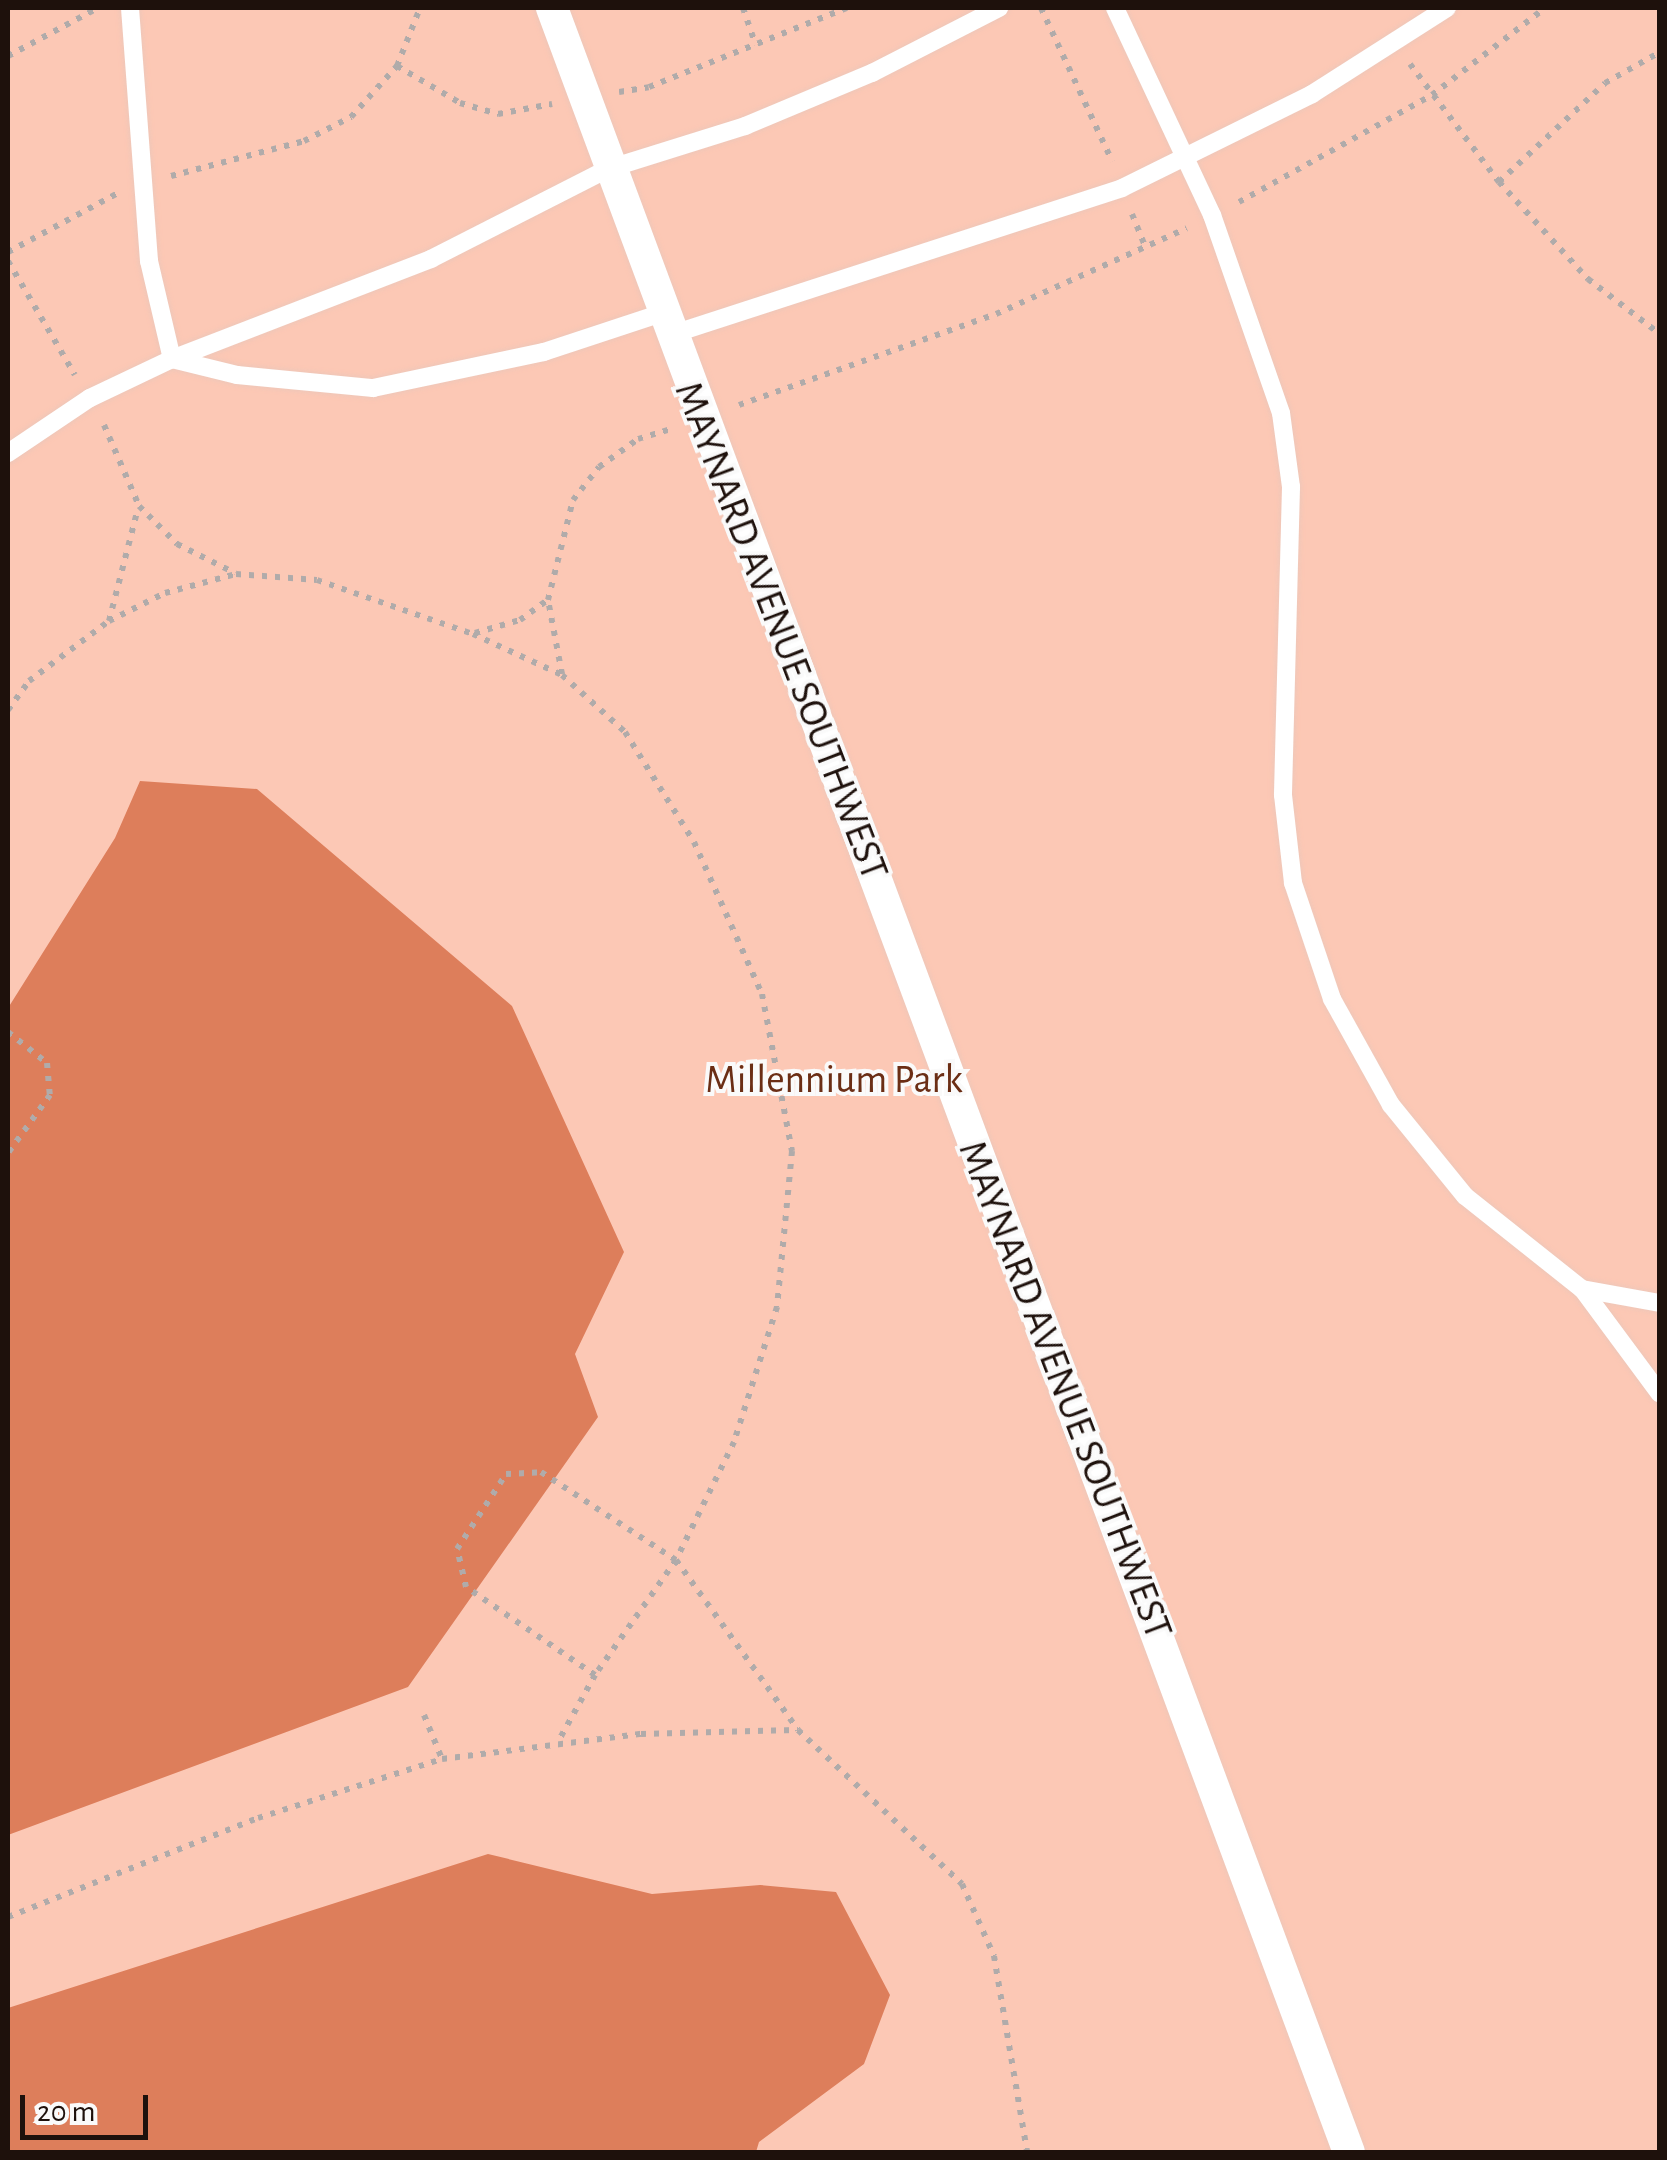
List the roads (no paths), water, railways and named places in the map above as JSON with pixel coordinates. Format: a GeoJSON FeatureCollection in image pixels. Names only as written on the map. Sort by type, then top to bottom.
{"type":"FeatureCollection","features":[{"type":"Feature","properties":{"kind":"street","name":"MAYNARD AVENUE SOUTHWEST"},"geometry":{"type":"LineString","coordinates":[[552,8],[608,170],[1350,2152]]}},
{"type":"Feature","properties":{"kind":"lane"},"geometry":{"type":"LineString","coordinates":[[130,8],[139,73],[140,182],[172,359]]}},
{"type":"Feature","properties":{"kind":"lane"},"geometry":{"type":"LineString","coordinates":[[8,452],[90,398],[172,359],[431,259],[608,170],[745,126],[872,74],[999,8]]}},
{"type":"Feature","properties":{"kind":"lane"},"geometry":{"type":"LineString","coordinates":[[1116,8],[1212,215],[1281,413],[1291,487],[1283,795],[1294,883],[1332,999],[1391,1105],[1465,1196],[1582,1290],[1660,1394]]}},
{"type":"Feature","properties":{"kind":"lane"},"geometry":{"type":"LineString","coordinates":[[172,359],[237,375],[373,388],[666,324],[1122,188],[1187,159],[1396,44],[1447,8]]}},
{"type":"Feature","properties":{"kind":"lane"},"geometry":{"type":"LineString","coordinates":[[1582,1290],[1660,1303]]}},
{"type":"Feature","properties":{"kind":"park label","name":"Millennium Park"},"geometry":{"type":"Point","coordinates":[834,1080]}}]}
